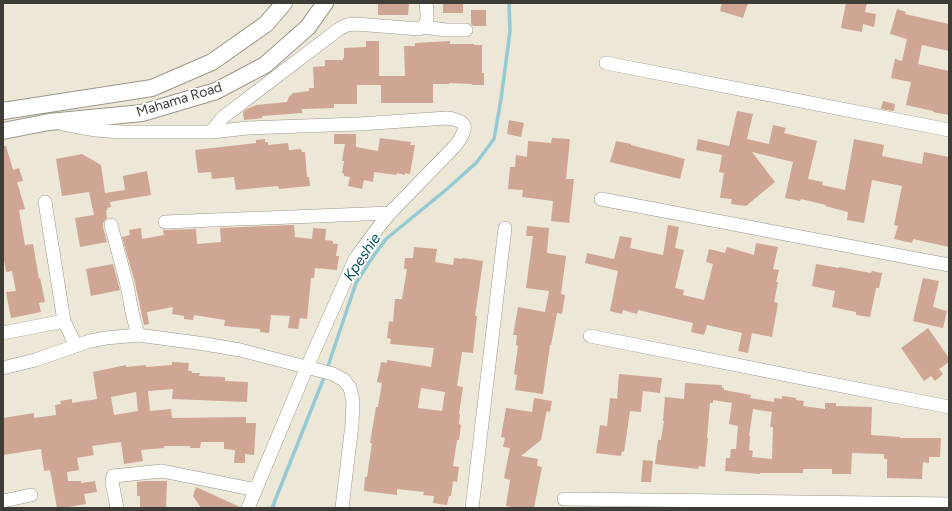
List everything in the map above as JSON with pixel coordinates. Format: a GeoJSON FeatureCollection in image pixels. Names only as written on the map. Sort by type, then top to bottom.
{"type":"FeatureCollection","features":[{"type":"Feature","properties":{"kind":"street","name":"Mahama Road"},"geometry":{"type":"LineString","coordinates":[[3,111],[152,88],[212,62],[266,24],[284,3]]}},
{"type":"Feature","properties":{"kind":"street","name":"Mahama Road"},"geometry":{"type":"LineString","coordinates":[[3,130],[50,122],[142,113],[216,91],[265,65],[308,27],[325,3]]}},
{"type":"Feature","properties":{"kind":"street"},"geometry":{"type":"LineString","coordinates":[[423,27],[427,21],[426,3]]}},
{"type":"Feature","properties":{"kind":"street"},"geometry":{"type":"LineString","coordinates":[[211,132],[222,118],[339,29],[351,24],[466,30]]}},
{"type":"Feature","properties":{"kind":"street"},"geometry":{"type":"LineString","coordinates":[[606,63],[949,130]]}},
{"type":"Feature","properties":{"kind":"street"},"geometry":{"type":"LineString","coordinates":[[50,122],[96,130],[120,132],[211,132],[248,128],[359,124],[447,118],[457,119],[464,125],[465,128],[463,135],[456,145],[390,213],[355,260],[311,368],[248,508]]}},
{"type":"Feature","properties":{"kind":"street"},"geometry":{"type":"LineString","coordinates":[[601,199],[949,265]]}},
{"type":"Feature","properties":{"kind":"street"},"geometry":{"type":"LineString","coordinates":[[45,202],[64,321],[76,346]]}},
{"type":"Feature","properties":{"kind":"street"},"geometry":{"type":"LineString","coordinates":[[166,222],[390,213]]}},
{"type":"Feature","properties":{"kind":"street"},"geometry":{"type":"LineString","coordinates":[[111,225],[127,285],[138,335]]}},
{"type":"Feature","properties":{"kind":"street"},"geometry":{"type":"LineString","coordinates":[[472,508],[505,228]]}},
{"type":"Feature","properties":{"kind":"street"},"geometry":{"type":"LineString","coordinates":[[3,333],[64,321]]}},
{"type":"Feature","properties":{"kind":"street"},"geometry":{"type":"LineString","coordinates":[[3,368],[35,360],[90,341],[138,335],[240,350],[333,374],[344,380],[350,388],[353,401],[352,424],[342,508]]}},
{"type":"Feature","properties":{"kind":"street"},"geometry":{"type":"LineString","coordinates":[[590,336],[949,408]]}},
{"type":"Feature","properties":{"kind":"street"},"geometry":{"type":"LineString","coordinates":[[117,508],[112,482],[113,476],[162,471],[256,490]]}},
{"type":"Feature","properties":{"kind":"street"},"geometry":{"type":"LineString","coordinates":[[3,501],[31,495]]}},
{"type":"Feature","properties":{"kind":"street"},"geometry":{"type":"LineString","coordinates":[[564,499],[949,504]]}},
{"type":"Feature","properties":{"kind":"building"},"geometry":{"type":"Polygon","coordinates":[[[378,3],[409,3],[408,15],[378,15],[378,3]]]}},
{"type":"Feature","properties":{"kind":"building"},"geometry":{"type":"Polygon","coordinates":[[[443,3],[463,3],[463,13],[443,13],[443,3]]]}},
{"type":"Feature","properties":{"kind":"building"},"geometry":{"type":"Polygon","coordinates":[[[722,3],[748,3],[743,18],[720,11],[722,3]]]}},
{"type":"Feature","properties":{"kind":"building"},"geometry":{"type":"Polygon","coordinates":[[[846,3],[867,3],[865,12],[876,14],[874,27],[863,24],[862,32],[841,28],[846,3]]]}},
{"type":"Feature","properties":{"kind":"building"},"geometry":{"type":"Polygon","coordinates":[[[897,9],[906,12],[905,14],[949,24],[949,51],[922,45],[918,64],[949,71],[949,115],[906,105],[911,82],[891,78],[895,59],[902,61],[907,39],[890,34],[897,9]]]}},
{"type":"Feature","properties":{"kind":"building"},"geometry":{"type":"Polygon","coordinates":[[[471,10],[486,10],[486,26],[473,26],[471,24],[471,10]]]}},
{"type":"Feature","properties":{"kind":"building"},"geometry":{"type":"Polygon","coordinates":[[[366,41],[379,41],[379,76],[405,76],[404,46],[415,46],[415,43],[450,41],[450,44],[482,45],[482,73],[484,73],[484,85],[449,83],[433,84],[433,103],[381,103],[381,85],[357,85],[357,104],[334,104],[334,108],[302,109],[302,113],[262,116],[262,118],[244,120],[243,112],[247,109],[256,105],[287,102],[293,93],[309,91],[309,88],[314,88],[313,67],[325,66],[325,60],[343,60],[344,48],[366,47],[366,41]]]}},
{"type":"Feature","properties":{"kind":"building"},"geometry":{"type":"Polygon","coordinates":[[[883,101],[895,104],[894,111],[881,109],[883,101]]]}},
{"type":"Feature","properties":{"kind":"building"},"geometry":{"type":"Polygon","coordinates":[[[737,111],[753,114],[747,139],[769,144],[773,125],[786,128],[784,133],[817,141],[808,179],[823,182],[822,185],[845,190],[854,139],[884,145],[882,156],[922,164],[924,152],[949,157],[949,247],[913,239],[912,243],[894,239],[898,226],[894,225],[902,186],[872,180],[864,223],[847,220],[848,212],[801,199],[800,201],[785,198],[793,162],[752,152],[775,182],[746,206],[731,204],[732,199],[720,198],[724,173],[719,172],[722,155],[696,150],[698,139],[729,146],[737,111]]]}},
{"type":"Feature","properties":{"kind":"building"},"geometry":{"type":"Polygon","coordinates":[[[509,120],[524,123],[521,137],[507,134],[509,120]]]}},
{"type":"Feature","properties":{"kind":"building"},"geometry":{"type":"Polygon","coordinates":[[[334,134],[356,134],[356,147],[378,151],[380,138],[411,142],[410,145],[415,145],[410,174],[405,173],[405,175],[397,173],[396,175],[374,172],[373,182],[364,180],[362,189],[348,186],[350,177],[344,176],[342,173],[344,161],[342,161],[345,144],[334,144],[334,134]]]}},
{"type":"Feature","properties":{"kind":"building"},"geometry":{"type":"Polygon","coordinates":[[[552,138],[570,139],[566,179],[574,179],[569,223],[551,221],[553,201],[522,197],[523,190],[508,189],[510,167],[515,167],[516,155],[527,157],[528,141],[551,143],[552,138]]]}},
{"type":"Feature","properties":{"kind":"building"},"geometry":{"type":"Polygon","coordinates":[[[265,139],[265,142],[268,142],[268,145],[288,143],[289,150],[301,149],[302,152],[305,152],[307,177],[309,177],[310,186],[279,189],[278,186],[236,190],[234,177],[212,179],[211,172],[198,173],[195,150],[256,143],[256,140],[265,139]]]}},
{"type":"Feature","properties":{"kind":"building"},"geometry":{"type":"Polygon","coordinates":[[[616,141],[685,159],[680,179],[610,162],[616,141]]]}},
{"type":"Feature","properties":{"kind":"building"},"geometry":{"type":"Polygon","coordinates":[[[3,146],[6,146],[13,170],[19,168],[23,181],[17,182],[25,209],[19,210],[25,245],[33,244],[39,279],[40,278],[45,302],[39,303],[41,312],[11,318],[6,292],[16,291],[12,271],[6,272],[3,254],[3,146]]]}},
{"type":"Feature","properties":{"kind":"building"},"geometry":{"type":"Polygon","coordinates":[[[82,154],[101,165],[105,193],[125,190],[123,176],[147,171],[151,195],[110,202],[111,207],[107,208],[108,210],[106,210],[107,218],[103,223],[107,242],[80,247],[75,218],[94,215],[89,192],[62,196],[56,159],[82,154]]]}},
{"type":"Feature","properties":{"kind":"building"},"geometry":{"type":"Polygon","coordinates":[[[294,225],[295,237],[312,239],[313,228],[326,229],[325,240],[333,241],[333,244],[338,244],[336,256],[339,256],[337,270],[315,268],[314,278],[311,278],[307,319],[300,318],[298,329],[288,328],[290,316],[271,315],[269,333],[260,332],[260,329],[224,326],[225,320],[194,315],[193,320],[184,319],[184,316],[172,314],[173,307],[147,312],[149,324],[144,325],[135,283],[122,237],[130,235],[129,230],[141,228],[142,239],[164,235],[163,230],[196,229],[197,244],[221,242],[220,228],[294,225]]]}},
{"type":"Feature","properties":{"kind":"building"},"geometry":{"type":"Polygon","coordinates":[[[668,225],[679,227],[675,248],[684,250],[675,288],[684,290],[683,295],[704,300],[713,264],[706,262],[709,249],[725,253],[727,247],[754,255],[756,243],[778,247],[773,269],[779,270],[774,302],[778,303],[772,337],[752,333],[748,353],[738,351],[742,333],[707,325],[704,335],[691,332],[693,323],[638,310],[637,314],[623,310],[622,314],[610,311],[618,271],[585,263],[587,253],[614,259],[620,236],[632,238],[630,248],[663,255],[668,225]]]}},
{"type":"Feature","properties":{"kind":"building"},"geometry":{"type":"Polygon","coordinates":[[[527,226],[549,228],[547,253],[566,256],[561,294],[565,295],[562,314],[557,313],[550,345],[543,394],[515,390],[517,375],[514,374],[518,346],[516,345],[517,335],[513,335],[518,307],[545,312],[549,291],[526,288],[533,236],[526,236],[527,226]]]}},
{"type":"Feature","properties":{"kind":"building"},"geometry":{"type":"Polygon","coordinates":[[[414,247],[437,249],[435,262],[453,265],[454,258],[483,261],[475,316],[477,316],[473,353],[462,352],[457,386],[463,387],[459,414],[459,424],[461,425],[453,466],[459,467],[457,482],[453,481],[451,496],[449,496],[447,505],[433,503],[434,496],[423,495],[424,492],[397,489],[397,495],[364,491],[376,407],[378,407],[382,383],[377,382],[381,362],[387,363],[387,360],[431,367],[434,348],[390,344],[391,339],[387,338],[389,321],[393,322],[395,299],[402,299],[407,269],[404,269],[405,258],[413,258],[414,247]],[[421,388],[418,408],[442,411],[445,392],[421,388]]]}},
{"type":"Feature","properties":{"kind":"building"},"geometry":{"type":"Polygon","coordinates":[[[113,264],[120,290],[91,296],[86,269],[113,264]]]}},
{"type":"Feature","properties":{"kind":"building"},"geometry":{"type":"Polygon","coordinates":[[[816,264],[871,273],[872,271],[882,273],[879,288],[876,288],[870,317],[856,315],[856,312],[832,307],[835,291],[812,286],[816,264]]]}},
{"type":"Feature","properties":{"kind":"building"},"geometry":{"type":"Polygon","coordinates":[[[923,278],[939,281],[933,307],[947,311],[943,328],[913,321],[923,278]]]}},
{"type":"Feature","properties":{"kind":"building"},"geometry":{"type":"Polygon","coordinates":[[[928,328],[949,358],[949,362],[939,369],[943,374],[935,381],[931,376],[924,381],[901,348],[928,328]]]}},
{"type":"Feature","properties":{"kind":"building"},"geometry":{"type":"Polygon","coordinates":[[[172,362],[189,363],[188,371],[192,371],[192,373],[200,373],[199,376],[225,377],[225,381],[248,382],[247,402],[172,399],[173,389],[148,391],[150,411],[171,409],[172,418],[246,417],[246,423],[256,423],[254,455],[245,454],[245,463],[234,463],[235,450],[224,449],[224,442],[201,442],[200,448],[190,448],[190,446],[164,446],[164,448],[141,450],[143,461],[124,464],[121,442],[92,446],[94,455],[77,458],[79,470],[67,472],[68,481],[81,481],[81,483],[95,481],[97,492],[84,494],[86,504],[57,508],[50,470],[44,471],[41,449],[3,455],[3,418],[34,413],[34,418],[56,415],[55,405],[61,404],[60,401],[72,399],[72,403],[97,399],[93,372],[126,365],[126,367],[146,365],[146,367],[172,365],[172,362]],[[136,392],[111,397],[114,415],[138,411],[136,392]]]}},
{"type":"Feature","properties":{"kind":"building"},"geometry":{"type":"Polygon","coordinates":[[[619,374],[662,378],[660,393],[643,391],[641,412],[630,411],[624,452],[622,451],[621,456],[596,453],[600,425],[607,426],[610,398],[617,399],[619,374]]]}},
{"type":"Feature","properties":{"kind":"building"},"geometry":{"type":"Polygon","coordinates":[[[685,383],[722,385],[724,390],[751,395],[750,398],[774,402],[774,398],[782,399],[782,396],[796,398],[796,400],[804,401],[803,406],[825,409],[825,403],[836,403],[836,406],[872,407],[871,435],[900,438],[941,438],[940,457],[929,457],[929,463],[923,462],[922,479],[887,478],[887,459],[884,459],[884,454],[852,453],[851,474],[832,474],[832,469],[803,469],[803,473],[760,474],[725,471],[726,458],[730,458],[731,449],[736,449],[738,426],[729,424],[732,403],[713,400],[713,403],[710,403],[705,467],[699,466],[698,469],[655,464],[658,440],[661,440],[664,421],[665,397],[684,399],[685,383]],[[753,409],[749,436],[749,450],[753,451],[752,457],[772,459],[773,427],[770,427],[772,412],[753,409]]]}},
{"type":"Feature","properties":{"kind":"building"},"geometry":{"type":"Polygon","coordinates":[[[534,398],[552,401],[550,412],[547,411],[546,414],[541,440],[521,456],[538,459],[537,466],[542,467],[534,508],[517,508],[506,506],[510,480],[504,478],[510,448],[503,447],[505,438],[501,437],[506,408],[532,412],[534,398]]]}},
{"type":"Feature","properties":{"kind":"building"},"geometry":{"type":"Polygon","coordinates":[[[643,460],[653,461],[651,482],[641,482],[643,460]]]}},
{"type":"Feature","properties":{"kind":"building"},"geometry":{"type":"Polygon","coordinates":[[[167,481],[166,508],[140,508],[140,496],[137,496],[137,482],[167,481]]]}},
{"type":"Feature","properties":{"kind":"building"},"geometry":{"type":"Polygon","coordinates":[[[196,487],[240,508],[201,508],[193,496],[196,487]]]}},
{"type":"Feature","properties":{"kind":"waterway","name":"Kpeshie"},"geometry":{"type":"LineString","coordinates":[[327,369],[356,283],[372,258],[386,239],[476,163],[494,139],[510,31],[509,3]]}},
{"type":"Feature","properties":{"kind":"waterway","name":"Kpeshie"},"geometry":{"type":"LineString","coordinates":[[272,508],[325,375]]}}]}
